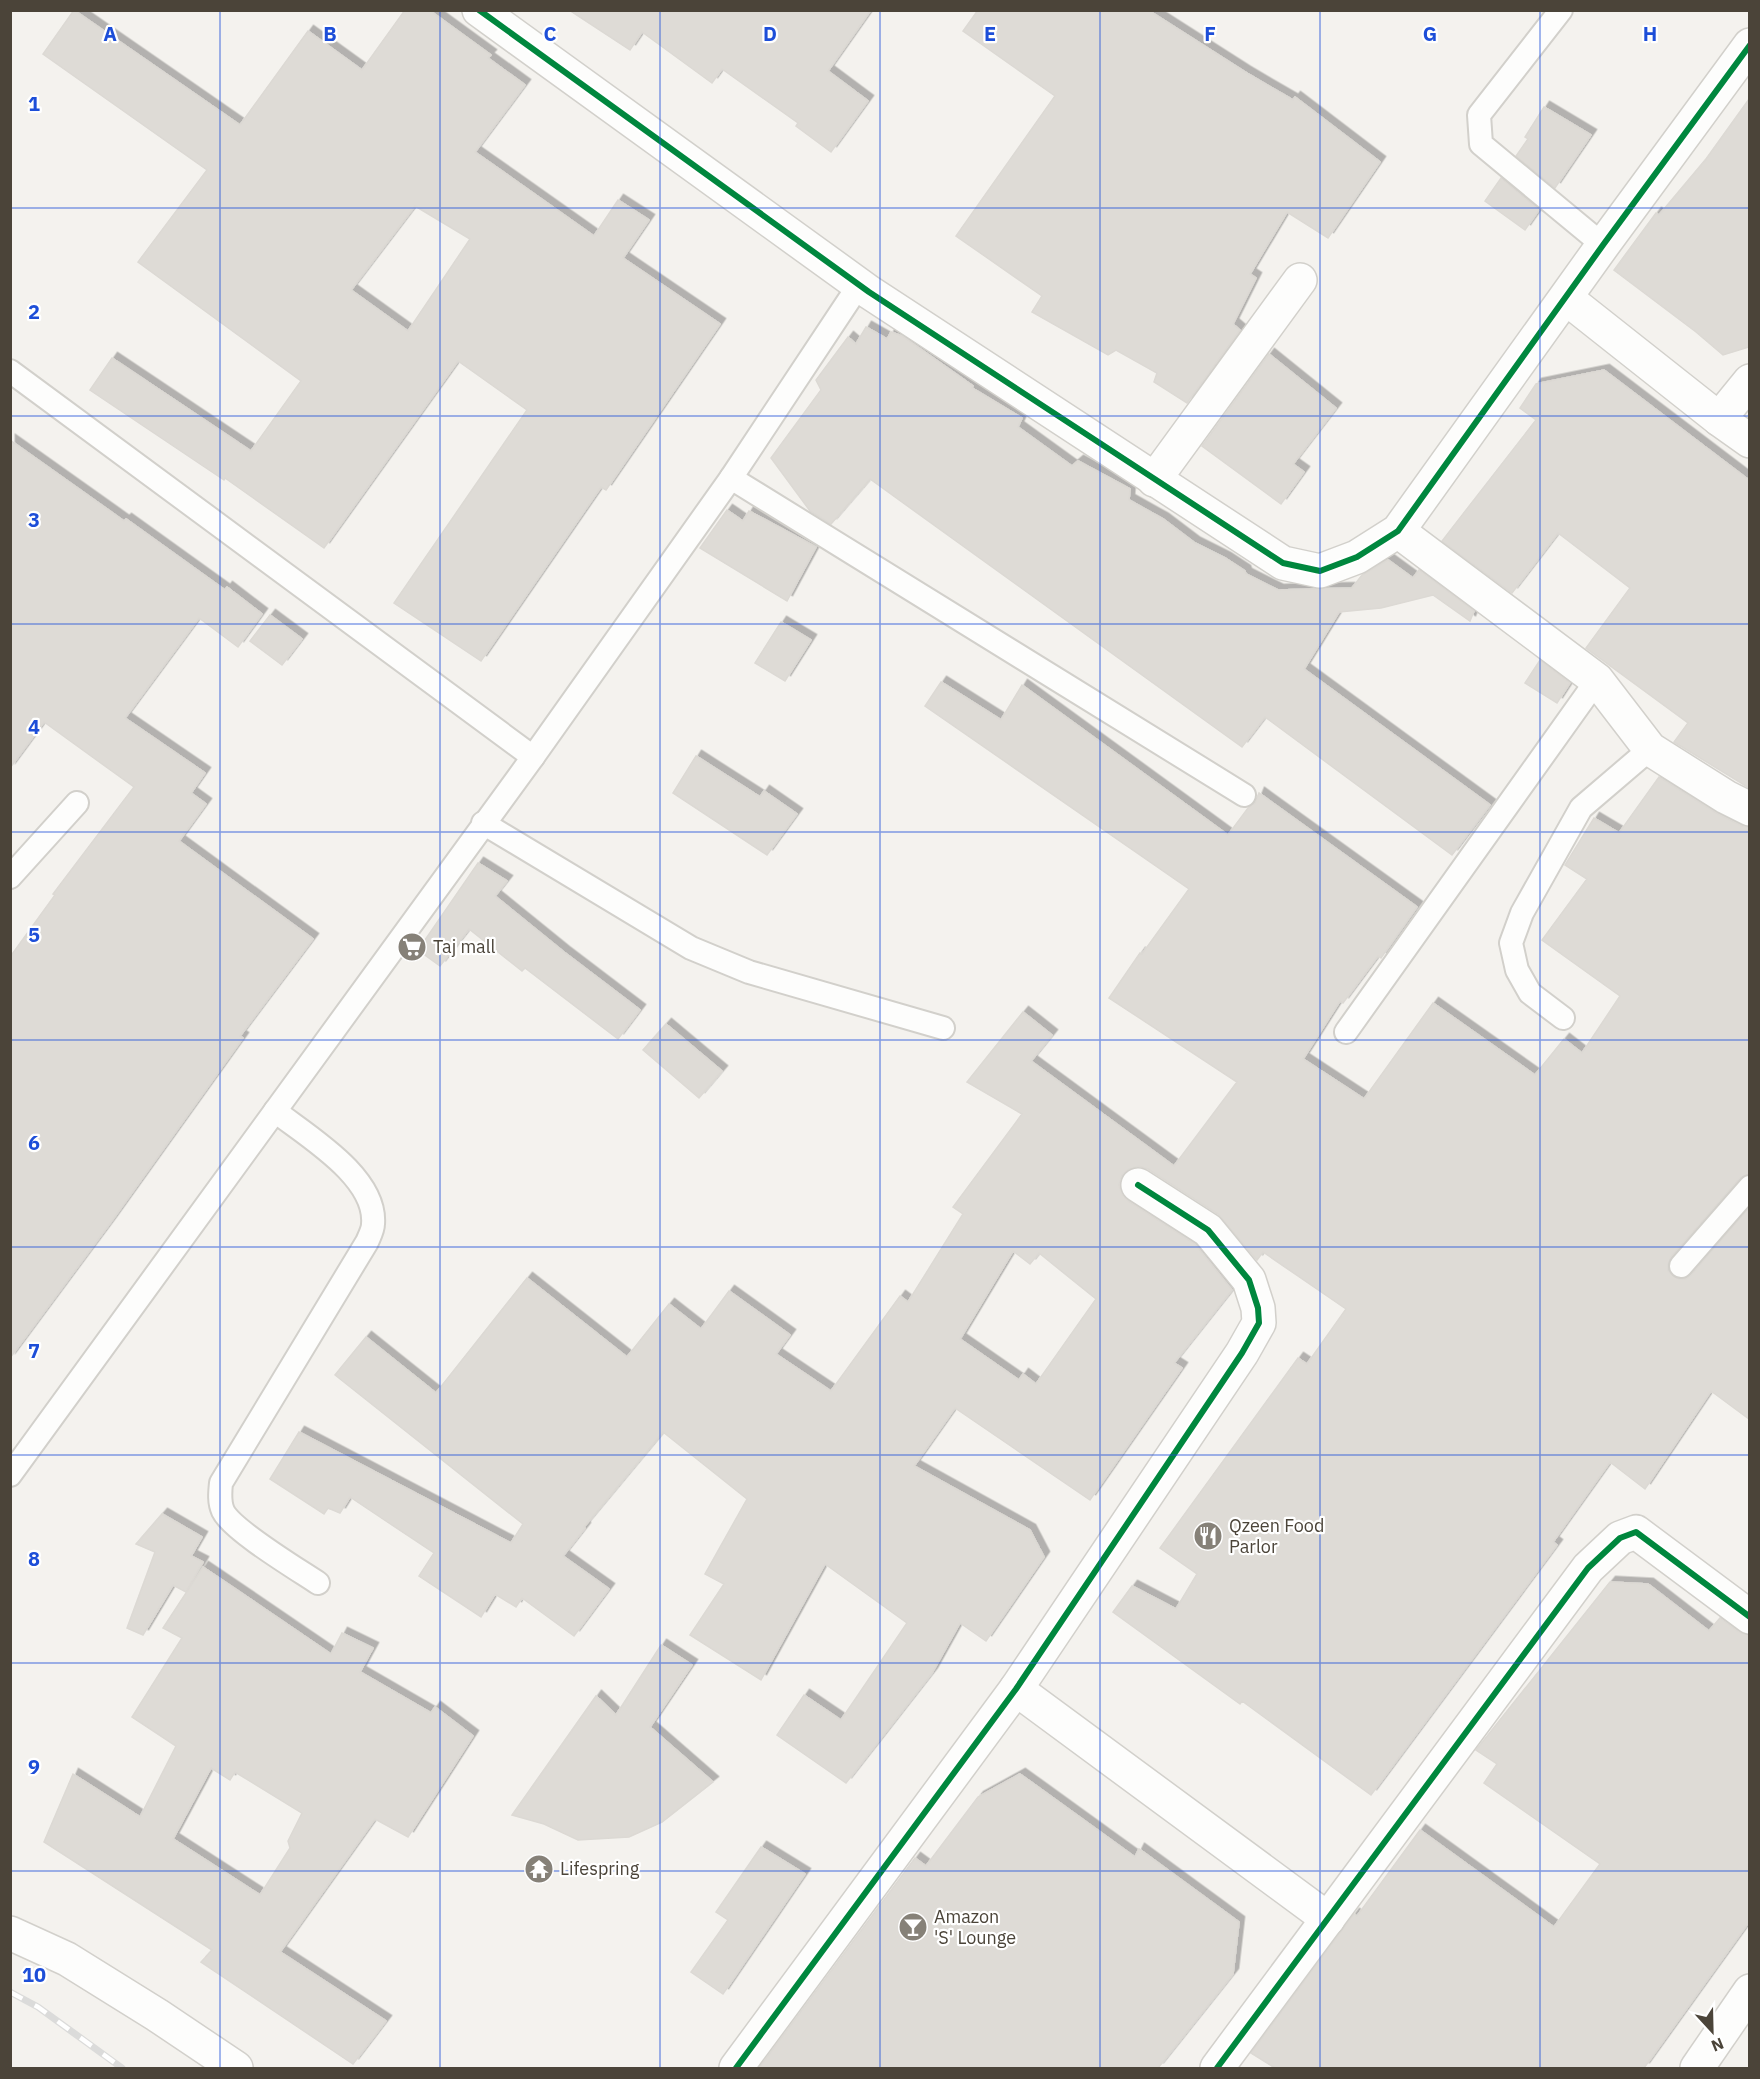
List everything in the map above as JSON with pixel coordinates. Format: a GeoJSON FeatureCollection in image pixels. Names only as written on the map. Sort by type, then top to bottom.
{"type":"FeatureCollection","features":[{"type":"Feature","properties":{"kind":"street"},"geometry":{"type":"LineString","coordinates":[[479,10],[859,285],[1154,480],[1283,562],[1320,571],[1357,557],[1398,531],[1749,45]]}},
{"type":"Feature","properties":{"kind":"street"},"geometry":{"type":"LineString","coordinates":[[1154,480],[1300,280]]}},
{"type":"Feature","properties":{"kind":"street"},"geometry":{"type":"LineString","coordinates":[[1566,298],[1749,441]]}},
{"type":"Feature","properties":{"kind":"street"},"geometry":{"type":"LineString","coordinates":[[1719,419],[1749,381]]}},
{"type":"Feature","properties":{"kind":"street"},"geometry":{"type":"LineString","coordinates":[[1398,531],[1597,680],[1650,749],[1749,809]]}},
{"type":"Feature","properties":{"kind":"street"},"geometry":{"type":"LineString","coordinates":[[736,2068],[1016,1689],[1242,1353],[1259,1323],[1258,1308],[1249,1280],[1208,1230],[1138,1185]]}},
{"type":"Feature","properties":{"kind":"street"},"geometry":{"type":"LineString","coordinates":[[1217,2068],[1588,1568],[1620,1538],[1636,1532],[1749,1617]]}},
{"type":"Feature","properties":{"kind":"street"},"geometry":{"type":"LineString","coordinates":[[1016,1689],[1328,1919]]}},
{"type":"Feature","properties":{"kind":"street"},"geometry":{"type":"LineString","coordinates":[[10,1934],[67,1959],[236,2068]]}},
{"type":"Feature","properties":{"kind":"street"},"geometry":{"type":"LineString","coordinates":[[1697,2068],[1749,1991]]}},
{"type":"Feature","properties":{"kind":"lane"},"geometry":{"type":"LineString","coordinates":[[1561,10],[1479,115],[1481,144],[1603,245]]}},
{"type":"Feature","properties":{"kind":"lane"},"geometry":{"type":"LineString","coordinates":[[10,1475],[533,757],[731,478],[859,285]]}},
{"type":"Feature","properties":{"kind":"lane"},"geometry":{"type":"LineString","coordinates":[[10,370],[533,757]]}},
{"type":"Feature","properties":{"kind":"lane"},"geometry":{"type":"LineString","coordinates":[[731,478],[1244,795]]}},
{"type":"Feature","properties":{"kind":"lane"},"geometry":{"type":"LineString","coordinates":[[1346,1032],[1597,680]]}},
{"type":"Feature","properties":{"kind":"lane"},"geometry":{"type":"LineString","coordinates":[[1563,1018],[1530,993],[1517,970],[1511,944],[1522,913],[1581,808],[1650,749]]}},
{"type":"Feature","properties":{"kind":"lane"},"geometry":{"type":"LineString","coordinates":[[10,877],[77,803]]}},
{"type":"Feature","properties":{"kind":"lane"},"geometry":{"type":"LineString","coordinates":[[483,824],[691,948],[749,972],[943,1028]]}},
{"type":"Feature","properties":{"kind":"lane"},"geometry":{"type":"LineString","coordinates":[[275,1111],[347,1167],[362,1187],[371,1207],[373,1225],[367,1242],[221,1483],[220,1499],[223,1512],[235,1526],[318,1583]]}},
{"type":"Feature","properties":{"kind":"lane"},"geometry":{"type":"LineString","coordinates":[[1681,1266],[1749,1187]]}},
{"type":"Feature","properties":{"kind":"building"},"geometry":{"type":"Polygon","coordinates":[[[74,10],[240,125],[308,31],[362,70],[405,10],[429,10],[491,55],[488,58],[525,85],[475,152],[594,236],[618,200],[649,220],[623,258],[720,324],[606,490],[601,487],[481,661],[394,603],[527,410],[458,361],[324,548],[225,478],[224,480],[90,390],[112,358],[251,451],[301,381],[138,262],[207,170],[43,54],[74,10]],[[415,206],[351,290],[408,331],[470,239],[415,206]]]}},
{"type":"Feature","properties":{"kind":"building"},"geometry":{"type":"Polygon","coordinates":[[[569,10],[871,10],[828,71],[868,101],[831,152],[796,126],[798,123],[722,69],[712,83],[642,32],[630,50],[569,10]]]}},
{"type":"Feature","properties":{"kind":"building"},"geometry":{"type":"Polygon","coordinates":[[[978,10],[1148,10],[1245,72],[1293,100],[1295,97],[1380,162],[1328,238],[1287,212],[1250,274],[1256,278],[1233,324],[1240,330],[1187,403],[1154,382],[1157,373],[1116,350],[1108,355],[1032,312],[1042,296],[956,236],[1055,96],[963,31],[978,10]]]}},
{"type":"Feature","properties":{"kind":"building"},"geometry":{"type":"Polygon","coordinates":[[[1749,99],[1749,347],[1723,355],[1614,270],[1656,213],[1659,215],[1706,159],[1749,99]]]}},
{"type":"Feature","properties":{"kind":"building"},"geometry":{"type":"Polygon","coordinates":[[[1544,107],[1591,135],[1555,188],[1516,156],[1528,139],[1525,137],[1544,107]]]}},
{"type":"Feature","properties":{"kind":"building"},"geometry":{"type":"Polygon","coordinates":[[[1501,178],[1539,210],[1525,230],[1485,201],[1501,178]]]}},
{"type":"Feature","properties":{"kind":"building"},"geometry":{"type":"Polygon","coordinates":[[[866,327],[887,339],[891,332],[902,336],[973,386],[972,388],[1022,418],[1018,427],[1072,466],[1078,461],[1130,489],[1129,500],[1163,519],[1195,543],[1225,558],[1246,574],[1278,590],[1352,588],[1362,575],[1388,560],[1413,578],[1419,570],[1474,611],[1470,621],[1433,595],[1381,608],[1339,612],[1304,669],[1490,805],[1452,855],[1265,717],[1242,747],[870,479],[831,524],[810,511],[771,458],[821,390],[816,380],[848,337],[856,344],[866,327]]]}},
{"type":"Feature","properties":{"kind":"building"},"geometry":{"type":"Polygon","coordinates":[[[1269,354],[1336,408],[1293,464],[1304,472],[1281,504],[1202,446],[1269,354]]]}},
{"type":"Feature","properties":{"kind":"building"},"geometry":{"type":"Polygon","coordinates":[[[1604,370],[1749,480],[1749,788],[1674,742],[1688,723],[1586,648],[1630,588],[1558,533],[1512,593],[1442,541],[1536,420],[1520,408],[1536,384],[1604,370]]]}},
{"type":"Feature","properties":{"kind":"building"},"geometry":{"type":"Polygon","coordinates":[[[10,440],[225,590],[227,587],[262,614],[238,647],[199,618],[125,718],[205,773],[191,793],[206,804],[179,841],[313,939],[240,1036],[243,1038],[10,1358],[10,957],[55,895],[53,894],[134,787],[44,722],[10,768],[10,440]]]}},
{"type":"Feature","properties":{"kind":"building"},"geometry":{"type":"Polygon","coordinates":[[[727,510],[743,521],[749,511],[816,547],[787,601],[700,548],[727,510]]]}},
{"type":"Feature","properties":{"kind":"building"},"geometry":{"type":"Polygon","coordinates":[[[270,615],[302,639],[282,665],[250,641],[270,615]]]}},
{"type":"Feature","properties":{"kind":"building"},"geometry":{"type":"Polygon","coordinates":[[[781,622],[811,640],[785,681],[755,663],[781,622]]]}},
{"type":"Feature","properties":{"kind":"building"},"geometry":{"type":"Polygon","coordinates":[[[1540,660],[1570,683],[1557,703],[1525,683],[1540,660]]]}},
{"type":"Feature","properties":{"kind":"building"},"geometry":{"type":"Polygon","coordinates":[[[941,682],[1001,720],[1022,685],[1228,835],[1248,808],[1255,803],[1259,793],[1417,907],[1381,958],[1378,956],[1343,1003],[1340,1001],[1303,1059],[1364,1099],[1433,1003],[1535,1075],[1564,1039],[1582,1053],[1620,996],[1542,940],[1587,879],[1565,865],[1594,818],[1619,833],[1659,777],[1718,814],[1749,827],[1749,1174],[1740,1178],[1671,1257],[1668,1271],[1679,1279],[1686,1279],[1749,1208],[1749,1419],[1711,1391],[1645,1489],[1610,1462],[1553,1542],[1557,1545],[1371,1795],[1242,1701],[1240,1704],[1113,1612],[1132,1586],[1176,1609],[1197,1574],[1160,1548],[1298,1358],[1307,1364],[1346,1309],[1263,1252],[1257,1260],[1218,1214],[1148,1169],[1139,1166],[1129,1169],[1122,1175],[1119,1185],[1122,1194],[1128,1201],[1195,1244],[1232,1290],[1174,1363],[1182,1368],[1090,1500],[955,1408],[914,1466],[1030,1530],[1044,1557],[986,1641],[960,1623],[932,1673],[846,1783],[777,1735],[804,1695],[841,1720],[907,1623],[825,1564],[761,1680],[690,1635],[724,1584],[705,1574],[747,1499],[663,1432],[584,1527],[563,1556],[609,1589],[574,1636],[522,1598],[516,1607],[495,1594],[481,1617],[419,1576],[434,1553],[350,1497],[340,1513],[328,1508],[324,1514],[270,1479],[299,1432],[511,1543],[523,1524],[335,1375],[366,1337],[436,1393],[527,1278],[627,1357],[669,1304],[701,1329],[729,1291],[790,1335],[776,1354],[831,1391],[900,1296],[908,1302],[963,1214],[953,1207],[1022,1114],[967,1082],[1023,1012],[1052,1035],[1031,1061],[1174,1166],[1237,1082],[1109,998],[1189,889],[925,706],[941,682]],[[1013,1251],[960,1339],[1019,1380],[1023,1374],[1036,1384],[1096,1299],[1039,1253],[1030,1264],[1013,1251]]]}},
{"type":"Feature","properties":{"kind":"building"},"geometry":{"type":"Polygon","coordinates":[[[696,756],[760,797],[764,791],[797,814],[767,855],[673,793],[696,756]]]}},
{"type":"Feature","properties":{"kind":"building"},"geometry":{"type":"Polygon","coordinates":[[[478,863],[507,881],[495,896],[640,1010],[618,1039],[525,968],[522,971],[469,929],[440,966],[418,950],[478,863]]]}},
{"type":"Feature","properties":{"kind":"building"},"geometry":{"type":"Polygon","coordinates":[[[666,1024],[722,1071],[699,1098],[643,1050],[666,1024]]]}},
{"type":"Feature","properties":{"kind":"building"},"geometry":{"type":"Polygon","coordinates":[[[162,1514],[202,1537],[191,1556],[203,1562],[186,1592],[173,1585],[143,1635],[127,1628],[155,1552],[136,1544],[162,1514]]]}},
{"type":"Feature","properties":{"kind":"building"},"geometry":{"type":"Polygon","coordinates":[[[203,1567],[331,1654],[342,1633],[373,1648],[360,1672],[431,1713],[435,1707],[473,1736],[408,1837],[375,1819],[280,1952],[386,2021],[353,2064],[201,1962],[212,1950],[44,1842],[73,1774],[140,1817],[176,1746],[132,1717],[182,1638],[163,1628],[203,1567]],[[211,1768],[173,1839],[260,1895],[290,1848],[288,1841],[302,1813],[235,1772],[230,1780],[211,1768]]]}},
{"type":"Feature","properties":{"kind":"building"},"geometry":{"type":"Polygon","coordinates":[[[1610,1582],[1648,1584],[1709,1631],[1720,1618],[1739,1632],[1749,1635],[1749,1922],[1644,2068],[1275,2068],[1251,2053],[1354,1914],[1357,1916],[1420,1830],[1554,1927],[1600,1864],[1484,1783],[1497,1764],[1476,1750],[1610,1582]]]}},
{"type":"Feature","properties":{"kind":"building"},"geometry":{"type":"Polygon","coordinates":[[[661,1645],[692,1665],[650,1727],[713,1782],[662,1822],[629,1837],[578,1840],[544,1824],[512,1815],[596,1696],[616,1715],[661,1645]]]}},
{"type":"Feature","properties":{"kind":"building"},"geometry":{"type":"Polygon","coordinates":[[[1020,1774],[1135,1857],[1139,1849],[1239,1922],[1233,1974],[1158,2068],[759,2068],[915,1858],[926,1866],[978,1797],[1020,1774]]]}},
{"type":"Feature","properties":{"kind":"building"},"geometry":{"type":"Polygon","coordinates":[[[761,1847],[805,1874],[723,1994],[691,1972],[728,1920],[716,1912],[761,1847]]]}},
{"type":"Feature","properties":{"kind":"railway"},"geometry":{"type":"LineString","coordinates":[[10,1992],[38,2007],[122,2068]]}},
{"type":"Feature","properties":{"kind":"cycle path"},"geometry":{"type":"LineString","coordinates":[[479,10],[869,292],[1283,563],[1320,571],[1357,557],[1398,531],[1750,45]]}},
{"type":"Feature","properties":{"kind":"cycle path"},"geometry":{"type":"LineString","coordinates":[[736,2068],[1016,1689],[1242,1353],[1259,1323],[1258,1308],[1249,1280],[1208,1230],[1138,1185]]}},
{"type":"Feature","properties":{"kind":"cycle path"},"geometry":{"type":"LineString","coordinates":[[1217,2068],[1588,1568],[1620,1538],[1636,1532],[1750,1617]]}},
{"type":"Feature","properties":{"kind":"place","name":"Taj mall"},"geometry":{"type":"Point","coordinates":[412,947]}},
{"type":"Feature","properties":{"kind":"place","name":"Qzeen Food Parlor"},"geometry":{"type":"Point","coordinates":[1208,1536]}},
{"type":"Feature","properties":{"kind":"place","name":"Lifespring"},"geometry":{"type":"Point","coordinates":[539,1869]}},
{"type":"Feature","properties":{"kind":"place","name":"Amazon 'S' Lounge"},"geometry":{"type":"Point","coordinates":[913,1927]}}]}
